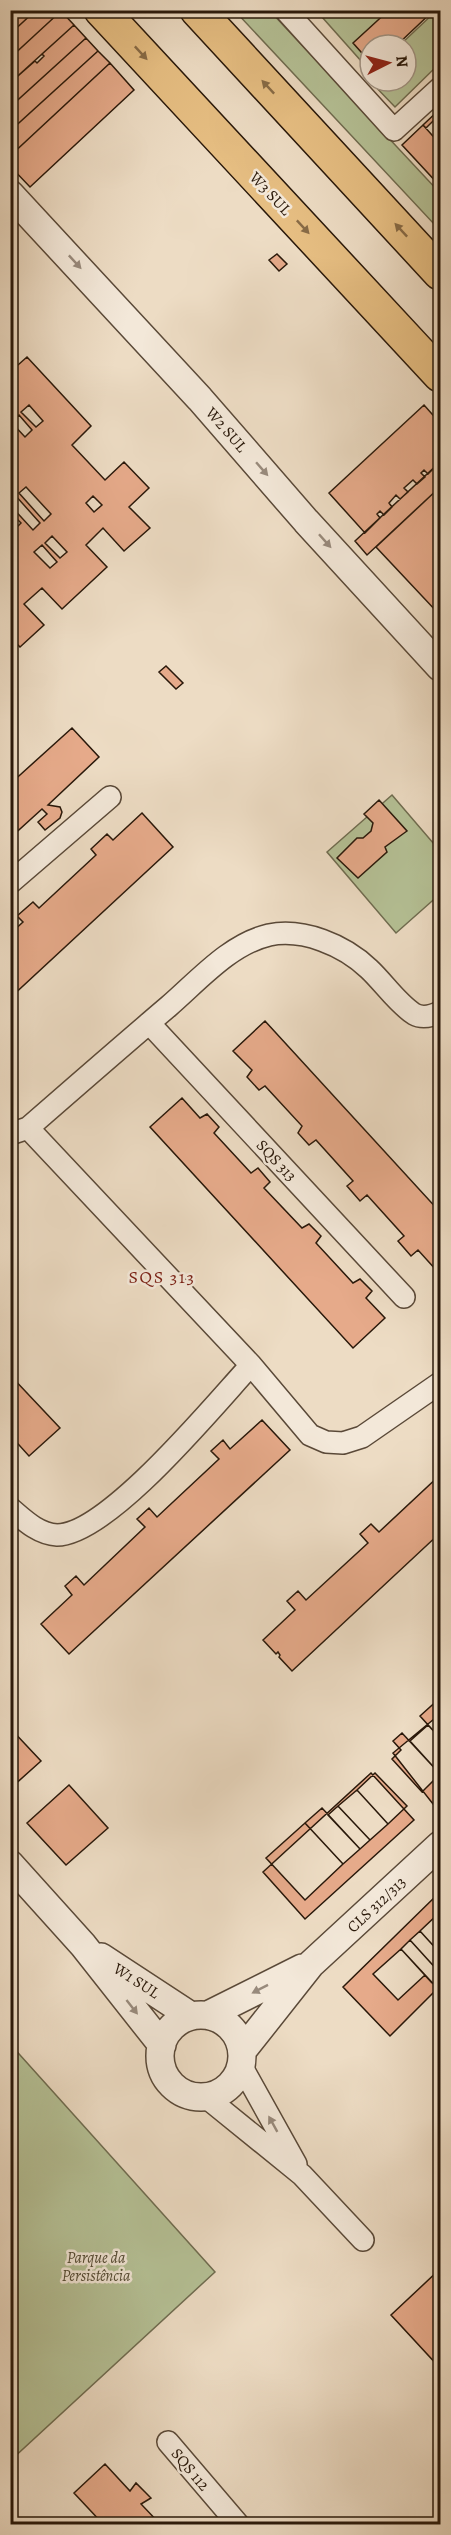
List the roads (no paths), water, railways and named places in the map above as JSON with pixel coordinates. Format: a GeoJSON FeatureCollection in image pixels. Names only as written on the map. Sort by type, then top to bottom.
{"type":"FeatureCollection","features":[{"type":"Feature","properties":{"kind":"main road","name":"W3 SUL"},"geometry":{"type":"LineString","coordinates":[[101,10],[441,375]]}},
{"type":"Feature","properties":{"kind":"main road"},"geometry":{"type":"LineString","coordinates":[[197,10],[441,273]]}},
{"type":"Feature","properties":{"kind":"street"},"geometry":{"type":"LineString","coordinates":[[287,12],[394,130],[441,88]]}},
{"type":"Feature","properties":{"kind":"street","name":"W2 SUL"},"geometry":{"type":"LineString","coordinates":[[10,194],[200,399],[314,529],[441,667]]}},
{"type":"Feature","properties":{"kind":"street"},"geometry":{"type":"LineString","coordinates":[[10,883],[110,796]]}},
{"type":"Feature","properties":{"kind":"street"},"geometry":{"type":"LineString","coordinates":[[441,1012],[431,1016],[414,1014],[367,967],[340,949],[309,936],[291,933],[270,935],[244,943],[19,1131],[251,1365],[310,1435],[326,1442],[343,1443],[362,1437],[441,1383]]}},
{"type":"Feature","properties":{"kind":"street","name":"SQS 313"},"geometry":{"type":"LineString","coordinates":[[149,1023],[404,1297]]}},
{"type":"Feature","properties":{"kind":"street"},"geometry":{"type":"LineString","coordinates":[[10,1508],[35,1528],[47,1534],[68,1533],[91,1524],[158,1468],[251,1365]]}},
{"type":"Feature","properties":{"kind":"street","name":"CLS 312/313"},"geometry":{"type":"LineString","coordinates":[[242,2058],[311,1964],[441,1845]]}},
{"type":"Feature","properties":{"kind":"street","name":"W1 SUL"},"geometry":{"type":"LineString","coordinates":[[10,1864],[82,1945],[162,2045]]}},
{"type":"Feature","properties":{"kind":"street","name":"W1 SUL"},"geometry":{"type":"LineString","coordinates":[[82,1945],[200,2016]]}},
{"type":"Feature","properties":{"kind":"street","name":"CLS 312/313"},"geometry":{"type":"LineString","coordinates":[[200,2016],[311,1964]]}},
{"type":"Feature","properties":{"kind":"street"},"geometry":{"type":"LineString","coordinates":[[242,2058],[234,2082],[222,2092],[207,2098],[190,2097],[176,2089],[165,2077],[160,2061],[162,2045],[173,2027],[200,2016],[224,2021],[236,2033],[242,2058],[302,2175]]}},
{"type":"Feature","properties":{"kind":"street"},"geometry":{"type":"LineString","coordinates":[[207,2098],[302,2175],[363,2240]]}},
{"type":"Feature","properties":{"kind":"street","name":"SQS 112"},"geometry":{"type":"LineString","coordinates":[[168,2442],[238,2524]]}},
{"type":"Feature","properties":{"kind":"district","name":"SQS 313"},"geometry":{"type":"Point","coordinates":[162,1277]}},
{"type":"Feature","properties":{"kind":"park label","name":"Parque da Persistência"},"geometry":{"type":"Point","coordinates":[96,2266]}}]}
